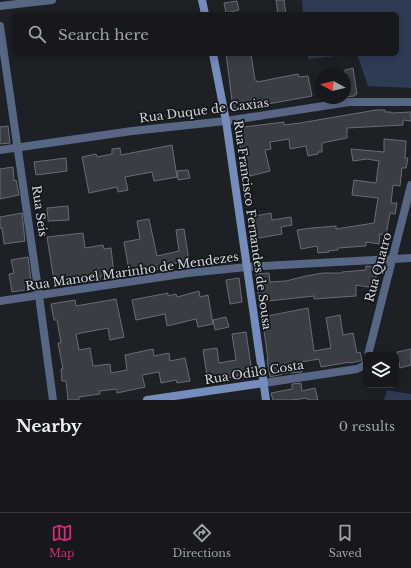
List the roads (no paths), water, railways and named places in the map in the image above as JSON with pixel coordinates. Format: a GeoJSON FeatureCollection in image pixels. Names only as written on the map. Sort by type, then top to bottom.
{"type":"FeatureCollection","features":[{"type":"Feature","properties":{"kind":"street"},"geometry":{"type":"LineString","coordinates":[[0,6],[52,0]]}},
{"type":"Feature","properties":{"kind":"street"},"geometry":{"type":"LineString","coordinates":[[202,0],[205,12]]}},
{"type":"Feature","properties":{"kind":"street","name":"Rua Seis"},"geometry":{"type":"LineString","coordinates":[[0,26],[53,400]]}},
{"type":"Feature","properties":{"kind":"street","name":"Rua Francisco Fernandes de Sousa"},"geometry":{"type":"LineString","coordinates":[[213,56],[226,121],[266,400]]}},
{"type":"Feature","properties":{"kind":"street","name":"Rua Duque de Caxias"},"geometry":{"type":"LineString","coordinates":[[0,150],[132,131],[226,121],[349,102],[411,102]]}},
{"type":"Feature","properties":{"kind":"street","name":"Rua Quatro"},"geometry":{"type":"LineString","coordinates":[[369,352],[411,186]]}},
{"type":"Feature","properties":{"kind":"street","name":"Rua Manoel Marinho de Mendezes"},"geometry":{"type":"LineString","coordinates":[[0,301],[188,273],[247,267],[411,258]]}},
{"type":"Feature","properties":{"kind":"street","name":"Rua Odilo Costa"},"geometry":{"type":"LineString","coordinates":[[147,400],[357,369],[363,365]]}}]}
